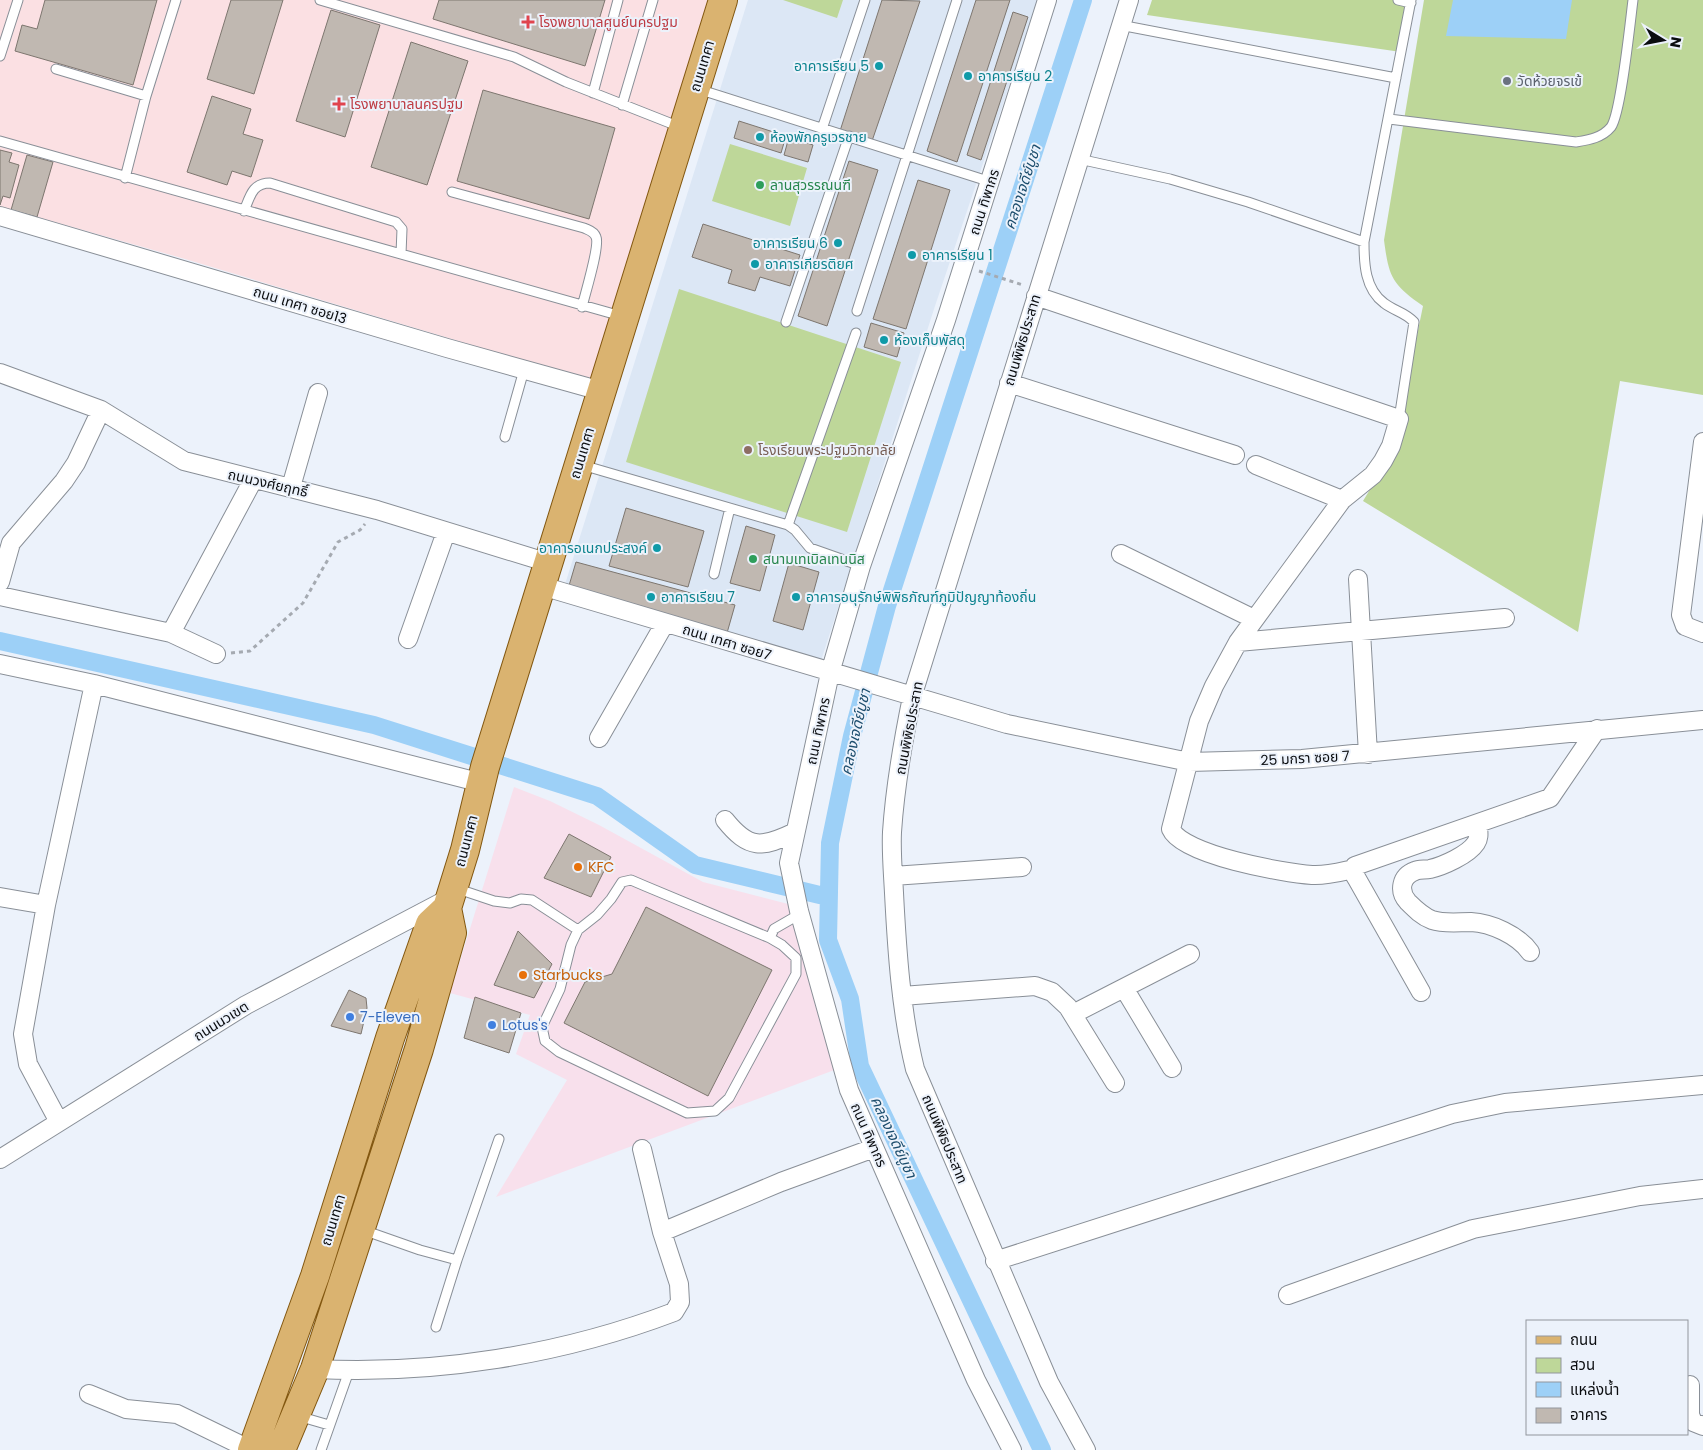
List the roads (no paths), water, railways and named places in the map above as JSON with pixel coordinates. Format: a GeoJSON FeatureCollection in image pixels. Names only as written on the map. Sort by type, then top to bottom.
{"type":"FeatureCollection","features":[{"type":"Feature","properties":{"kind":"main road","name":"ถนนเทศา"},"geometry":{"type":"LineString","coordinates":[[281,1450],[315,1369],[420,1049],[452,933],[450,898],[484,775],[623,317],[722,0]]}},
{"type":"Feature","properties":{"kind":"main road","name":"ถนนเทศา"},"geometry":{"type":"LineString","coordinates":[[251,1450],[315,1276],[390,1038],[430,924],[450,898]]}},
{"type":"Feature","properties":{"kind":"street","name":"ถนน ทิพากร"},"geometry":{"type":"LineString","coordinates":[[1012,1450],[976,1380],[849,1090],[800,912],[790,871],[790,853],[838,676],[861,566],[946,320],[991,182],[1046,0]]}},
{"type":"Feature","properties":{"kind":"street","name":"ถนนพิพิธประสาท"},"geometry":{"type":"LineString","coordinates":[[1086,1450],[1049,1382],[915,1069],[906,1034],[902,996],[893,876],[892,833],[902,749],[905,695],[1009,383],[1031,291],[1079,159],[1129,0]]}},
{"type":"Feature","properties":{"kind":"street","name":"ถนน เทศา ซอย13"},"geometry":{"type":"LineString","coordinates":[[0,216],[601,391]]}},
{"type":"Feature","properties":{"kind":"street"},"geometry":{"type":"LineString","coordinates":[[1031,291],[1400,419],[1384,461],[1372,475],[1342,500],[1238,642],[1214,686],[1199,721],[1171,829],[1173,835],[1222,859],[1312,875],[1354,869],[1370,860],[1550,798],[1597,729]]}},
{"type":"Feature","properties":{"kind":"street","name":"ถนนวงศ์ยฤทธิ์"},"geometry":{"type":"LineString","coordinates":[[0,373],[101,410],[184,461],[377,510],[446,532],[545,575]]}},
{"type":"Feature","properties":{"kind":"street"},"geometry":{"type":"LineString","coordinates":[[1009,383],[1235,456]]}},
{"type":"Feature","properties":{"kind":"street"},"geometry":{"type":"LineString","coordinates":[[291,487],[318,392]]}},
{"type":"Feature","properties":{"kind":"street"},"geometry":{"type":"LineString","coordinates":[[0,582],[11,543],[64,481],[76,464],[101,410]]}},
{"type":"Feature","properties":{"kind":"street"},"geometry":{"type":"LineString","coordinates":[[1703,442],[1681,615],[1685,626],[1703,633]]}},
{"type":"Feature","properties":{"kind":"street"},"geometry":{"type":"LineString","coordinates":[[1256,465],[1342,500]]}},
{"type":"Feature","properties":{"kind":"street"},"geometry":{"type":"LineString","coordinates":[[171,633],[253,480]]}},
{"type":"Feature","properties":{"kind":"street"},"geometry":{"type":"LineString","coordinates":[[408,639],[446,532]]}},
{"type":"Feature","properties":{"kind":"street"},"geometry":{"type":"LineString","coordinates":[[1121,554],[1254,619]]}},
{"type":"Feature","properties":{"kind":"street","name":"ถนน เทศา ซอย7"},"geometry":{"type":"LineString","coordinates":[[545,575],[665,623],[905,695]]}},
{"type":"Feature","properties":{"kind":"street"},"geometry":{"type":"LineString","coordinates":[[1358,580],[1368,754]]}},
{"type":"Feature","properties":{"kind":"street"},"geometry":{"type":"LineString","coordinates":[[0,596],[171,633],[216,654]]}},
{"type":"Feature","properties":{"kind":"street"},"geometry":{"type":"LineString","coordinates":[[1238,642],[1505,618]]}},
{"type":"Feature","properties":{"kind":"street"},"geometry":{"type":"LineString","coordinates":[[599,738],[665,623]]}},
{"type":"Feature","properties":{"kind":"street"},"geometry":{"type":"LineString","coordinates":[[0,664],[94,684],[484,775]]}},
{"type":"Feature","properties":{"kind":"street"},"geometry":{"type":"LineString","coordinates":[[59,1122],[28,1064],[23,1034],[46,905],[94,684]]}},
{"type":"Feature","properties":{"kind":"street","name":"25 มกรา ซอย 7"},"geometry":{"type":"LineString","coordinates":[[905,695],[1007,724],[1189,762],[1302,759],[1368,754],[1597,729],[1703,720]]}},
{"type":"Feature","properties":{"kind":"street"},"geometry":{"type":"LineString","coordinates":[[725,820],[739,837],[753,843],[776,841],[795,832]]}},
{"type":"Feature","properties":{"kind":"street"},"geometry":{"type":"LineString","coordinates":[[1478,824],[1479,837],[1475,845],[1447,862],[1430,868],[1416,870],[1407,875],[1402,881],[1402,890],[1406,899],[1418,912],[1433,920],[1487,924],[1523,941],[1530,952]]}},
{"type":"Feature","properties":{"kind":"street"},"geometry":{"type":"LineString","coordinates":[[893,876],[1022,866]]}},
{"type":"Feature","properties":{"kind":"street"},"geometry":{"type":"LineString","coordinates":[[1354,869],[1358,880],[1422,992]]}},
{"type":"Feature","properties":{"kind":"street"},"geometry":{"type":"LineString","coordinates":[[0,897],[46,905]]}},
{"type":"Feature","properties":{"kind":"street","name":"ถนนนวเขต"},"geometry":{"type":"LineString","coordinates":[[0,1159],[246,1005],[450,898]]}},
{"type":"Feature","properties":{"kind":"street"},"geometry":{"type":"LineString","coordinates":[[1073,1014],[1190,954]]}},
{"type":"Feature","properties":{"kind":"street"},"geometry":{"type":"LineString","coordinates":[[902,996],[1034,986],[1052,992],[1073,1014],[1116,1083]]}},
{"type":"Feature","properties":{"kind":"street"},"geometry":{"type":"LineString","coordinates":[[1124,988],[1172,1068]]}},
{"type":"Feature","properties":{"kind":"street"},"geometry":{"type":"LineString","coordinates":[[996,1261],[1452,1114],[1505,1103],[1703,1085]]}},
{"type":"Feature","properties":{"kind":"street"},"geometry":{"type":"LineString","coordinates":[[315,1369],[348,1371],[468,1363],[533,1352],[592,1338],[674,1312],[680,1305],[679,1284],[662,1232],[642,1148]]}},
{"type":"Feature","properties":{"kind":"street"},"geometry":{"type":"LineString","coordinates":[[662,1232],[789,1179],[874,1148]]}},
{"type":"Feature","properties":{"kind":"street"},"geometry":{"type":"LineString","coordinates":[[1288,1296],[1473,1229],[1640,1196],[1703,1189]]}},
{"type":"Feature","properties":{"kind":"street"},"geometry":{"type":"LineString","coordinates":[[1690,1385],[1690,1415],[1693,1422],[1703,1426]]}},
{"type":"Feature","properties":{"kind":"street"},"geometry":{"type":"LineString","coordinates":[[89,1394],[126,1409],[177,1414],[251,1450]]}},
{"type":"Feature","properties":{"kind":"lane"},"geometry":{"type":"LineString","coordinates":[[0,56],[18,0]]}},
{"type":"Feature","properties":{"kind":"lane"},"geometry":{"type":"LineString","coordinates":[[125,178],[146,96],[176,0]]}},
{"type":"Feature","properties":{"kind":"lane"},"geometry":{"type":"LineString","coordinates":[[320,0],[514,57],[594,94],[683,128]]}},
{"type":"Feature","properties":{"kind":"lane"},"geometry":{"type":"LineString","coordinates":[[594,94],[618,0]]}},
{"type":"Feature","properties":{"kind":"lane"},"geometry":{"type":"LineString","coordinates":[[622,105],[653,0]]}},
{"type":"Feature","properties":{"kind":"lane"},"geometry":{"type":"LineString","coordinates":[[822,129],[865,0]]}},
{"type":"Feature","properties":{"kind":"lane"},"geometry":{"type":"LineString","coordinates":[[857,311],[957,0]]}},
{"type":"Feature","properties":{"kind":"lane"},"geometry":{"type":"LineString","coordinates":[[1398,0],[1411,2],[1364,242],[1364,264],[1370,288],[1384,303],[1407,314],[1414,322],[1400,419]]}},
{"type":"Feature","properties":{"kind":"lane"},"geometry":{"type":"LineString","coordinates":[[1389,119],[1576,142],[1596,139],[1611,127],[1617,109],[1633,0]]}},
{"type":"Feature","properties":{"kind":"lane"},"geometry":{"type":"LineString","coordinates":[[1120,25],[1396,78]]}},
{"type":"Feature","properties":{"kind":"lane"},"geometry":{"type":"LineString","coordinates":[[56,69],[146,96]]}},
{"type":"Feature","properties":{"kind":"lane"},"geometry":{"type":"LineString","coordinates":[[695,88],[991,182]]}},
{"type":"Feature","properties":{"kind":"lane"},"geometry":{"type":"LineString","coordinates":[[786,322],[849,136]]}},
{"type":"Feature","properties":{"kind":"lane"},"geometry":{"type":"LineString","coordinates":[[0,141],[125,178],[623,317]]}},
{"type":"Feature","properties":{"kind":"lane"},"geometry":{"type":"LineString","coordinates":[[1079,159],[1188,184],[1248,202],[1364,242]]}},
{"type":"Feature","properties":{"kind":"lane"},"geometry":{"type":"LineString","coordinates":[[244,211],[256,186],[261,183],[270,183],[396,222],[402,229],[401,254]]}},
{"type":"Feature","properties":{"kind":"lane"},"geometry":{"type":"LineString","coordinates":[[452,192],[584,228],[594,233],[597,238],[595,254],[582,307]]}},
{"type":"Feature","properties":{"kind":"lane"},"geometry":{"type":"LineString","coordinates":[[788,525],[856,333]]}},
{"type":"Feature","properties":{"kind":"lane"},"geometry":{"type":"LineString","coordinates":[[505,437],[524,370]]}},
{"type":"Feature","properties":{"kind":"lane"},"geometry":{"type":"LineString","coordinates":[[579,464],[788,525],[796,530],[810,548],[861,566]]}},
{"type":"Feature","properties":{"kind":"lane"},"geometry":{"type":"LineString","coordinates":[[714,574],[730,508]]}},
{"type":"Feature","properties":{"kind":"lane"},"geometry":{"type":"LineString","coordinates":[[631,880],[770,938],[782,945],[796,958],[796,974],[729,1098],[715,1111],[700,1114],[687,1113],[559,1052],[545,1041],[542,1027],[560,988],[571,945],[578,930],[598,915],[622,882],[631,880]]}},
{"type":"Feature","properties":{"kind":"lane"},"geometry":{"type":"LineString","coordinates":[[450,898],[510,903],[521,898],[532,900],[578,930]]}},
{"type":"Feature","properties":{"kind":"lane"},"geometry":{"type":"LineString","coordinates":[[770,938],[774,929],[800,912]]}},
{"type":"Feature","properties":{"kind":"lane"},"geometry":{"type":"LineString","coordinates":[[436,1327],[499,1139]]}},
{"type":"Feature","properties":{"kind":"lane"},"geometry":{"type":"LineString","coordinates":[[360,1229],[420,1250],[457,1260]]}},
{"type":"Feature","properties":{"kind":"lane"},"geometry":{"type":"LineString","coordinates":[[321,1450],[348,1371]]}},
{"type":"Feature","properties":{"kind":"lane"},"geometry":{"type":"LineString","coordinates":[[296,1416],[330,1425]]}},
{"type":"Feature","properties":{"kind":"water"},"geometry":{"type":"Polygon","coordinates":[[[1453,0],[1572,0],[1566,39],[1446,36],[1453,0]]]}},
{"type":"Feature","properties":{"kind":"waterway","name":"คลองเจดีย์บูชา"},"geometry":{"type":"LineString","coordinates":[[1042,1450],[860,1066],[850,999],[828,940],[830,843],[852,736],[887,606],[1083,0]]}},
{"type":"Feature","properties":{"kind":"waterway"},"geometry":{"type":"LineString","coordinates":[[0,641],[374,725],[597,796],[695,865],[828,897]]}},
{"type":"Feature","properties":{"kind":"place","name":"โรงพยาบาลศูนย์นครปฐม"},"geometry":{"type":"Point","coordinates":[528,22]}},
{"type":"Feature","properties":{"kind":"place","name":"อาคารเรียน 5"},"geometry":{"type":"Point","coordinates":[879,66]}},
{"type":"Feature","properties":{"kind":"place","name":"อาคารเรียน 2"},"geometry":{"type":"Point","coordinates":[968,76]}},
{"type":"Feature","properties":{"kind":"place","name":"วัดห้วยจรเข้"},"geometry":{"type":"Point","coordinates":[1507,81]}},
{"type":"Feature","properties":{"kind":"place","name":"โรงพยาบาลนครปฐม"},"geometry":{"type":"Point","coordinates":[339,104]}},
{"type":"Feature","properties":{"kind":"place","name":"ห้องพักครูเวรชาย"},"geometry":{"type":"Point","coordinates":[760,137]}},
{"type":"Feature","properties":{"kind":"place","name":"ลานสุวรรณนฑี"},"geometry":{"type":"Point","coordinates":[760,185]}},
{"type":"Feature","properties":{"kind":"place","name":"อาคารเรียน 6"},"geometry":{"type":"Point","coordinates":[838,243]}},
{"type":"Feature","properties":{"kind":"place","name":"อาคารเรียน 1"},"geometry":{"type":"Point","coordinates":[912,255]}},
{"type":"Feature","properties":{"kind":"place","name":"อาคารเกียรติยศ"},"geometry":{"type":"Point","coordinates":[755,264]}},
{"type":"Feature","properties":{"kind":"place","name":"ห้องเก็บพัสดุ"},"geometry":{"type":"Point","coordinates":[884,340]}},
{"type":"Feature","properties":{"kind":"place","name":"โรงเรียนพระปฐมวิทยาลัย"},"geometry":{"type":"Point","coordinates":[748,450]}},
{"type":"Feature","properties":{"kind":"place","name":"อาคารอเนกประสงค์"},"geometry":{"type":"Point","coordinates":[657,548]}},
{"type":"Feature","properties":{"kind":"place","name":"สนามเทเบิลเทนนิส"},"geometry":{"type":"Point","coordinates":[753,559]}},
{"type":"Feature","properties":{"kind":"place","name":"อาคารเรียน 7"},"geometry":{"type":"Point","coordinates":[651,597]}},
{"type":"Feature","properties":{"kind":"place","name":"อาคารอนุรักษ์พิพิธภัณฑ์ภูมิปัญญาท้องถิ่น"},"geometry":{"type":"Point","coordinates":[796,597]}},
{"type":"Feature","properties":{"kind":"place","name":"KFC"},"geometry":{"type":"Point","coordinates":[578,867]}},
{"type":"Feature","properties":{"kind":"place","name":"Starbucks"},"geometry":{"type":"Point","coordinates":[523,975]}},
{"type":"Feature","properties":{"kind":"place","name":"7-Eleven"},"geometry":{"type":"Point","coordinates":[350,1017]}},
{"type":"Feature","properties":{"kind":"place","name":"Lotus's"},"geometry":{"type":"Point","coordinates":[492,1025]}}]}
